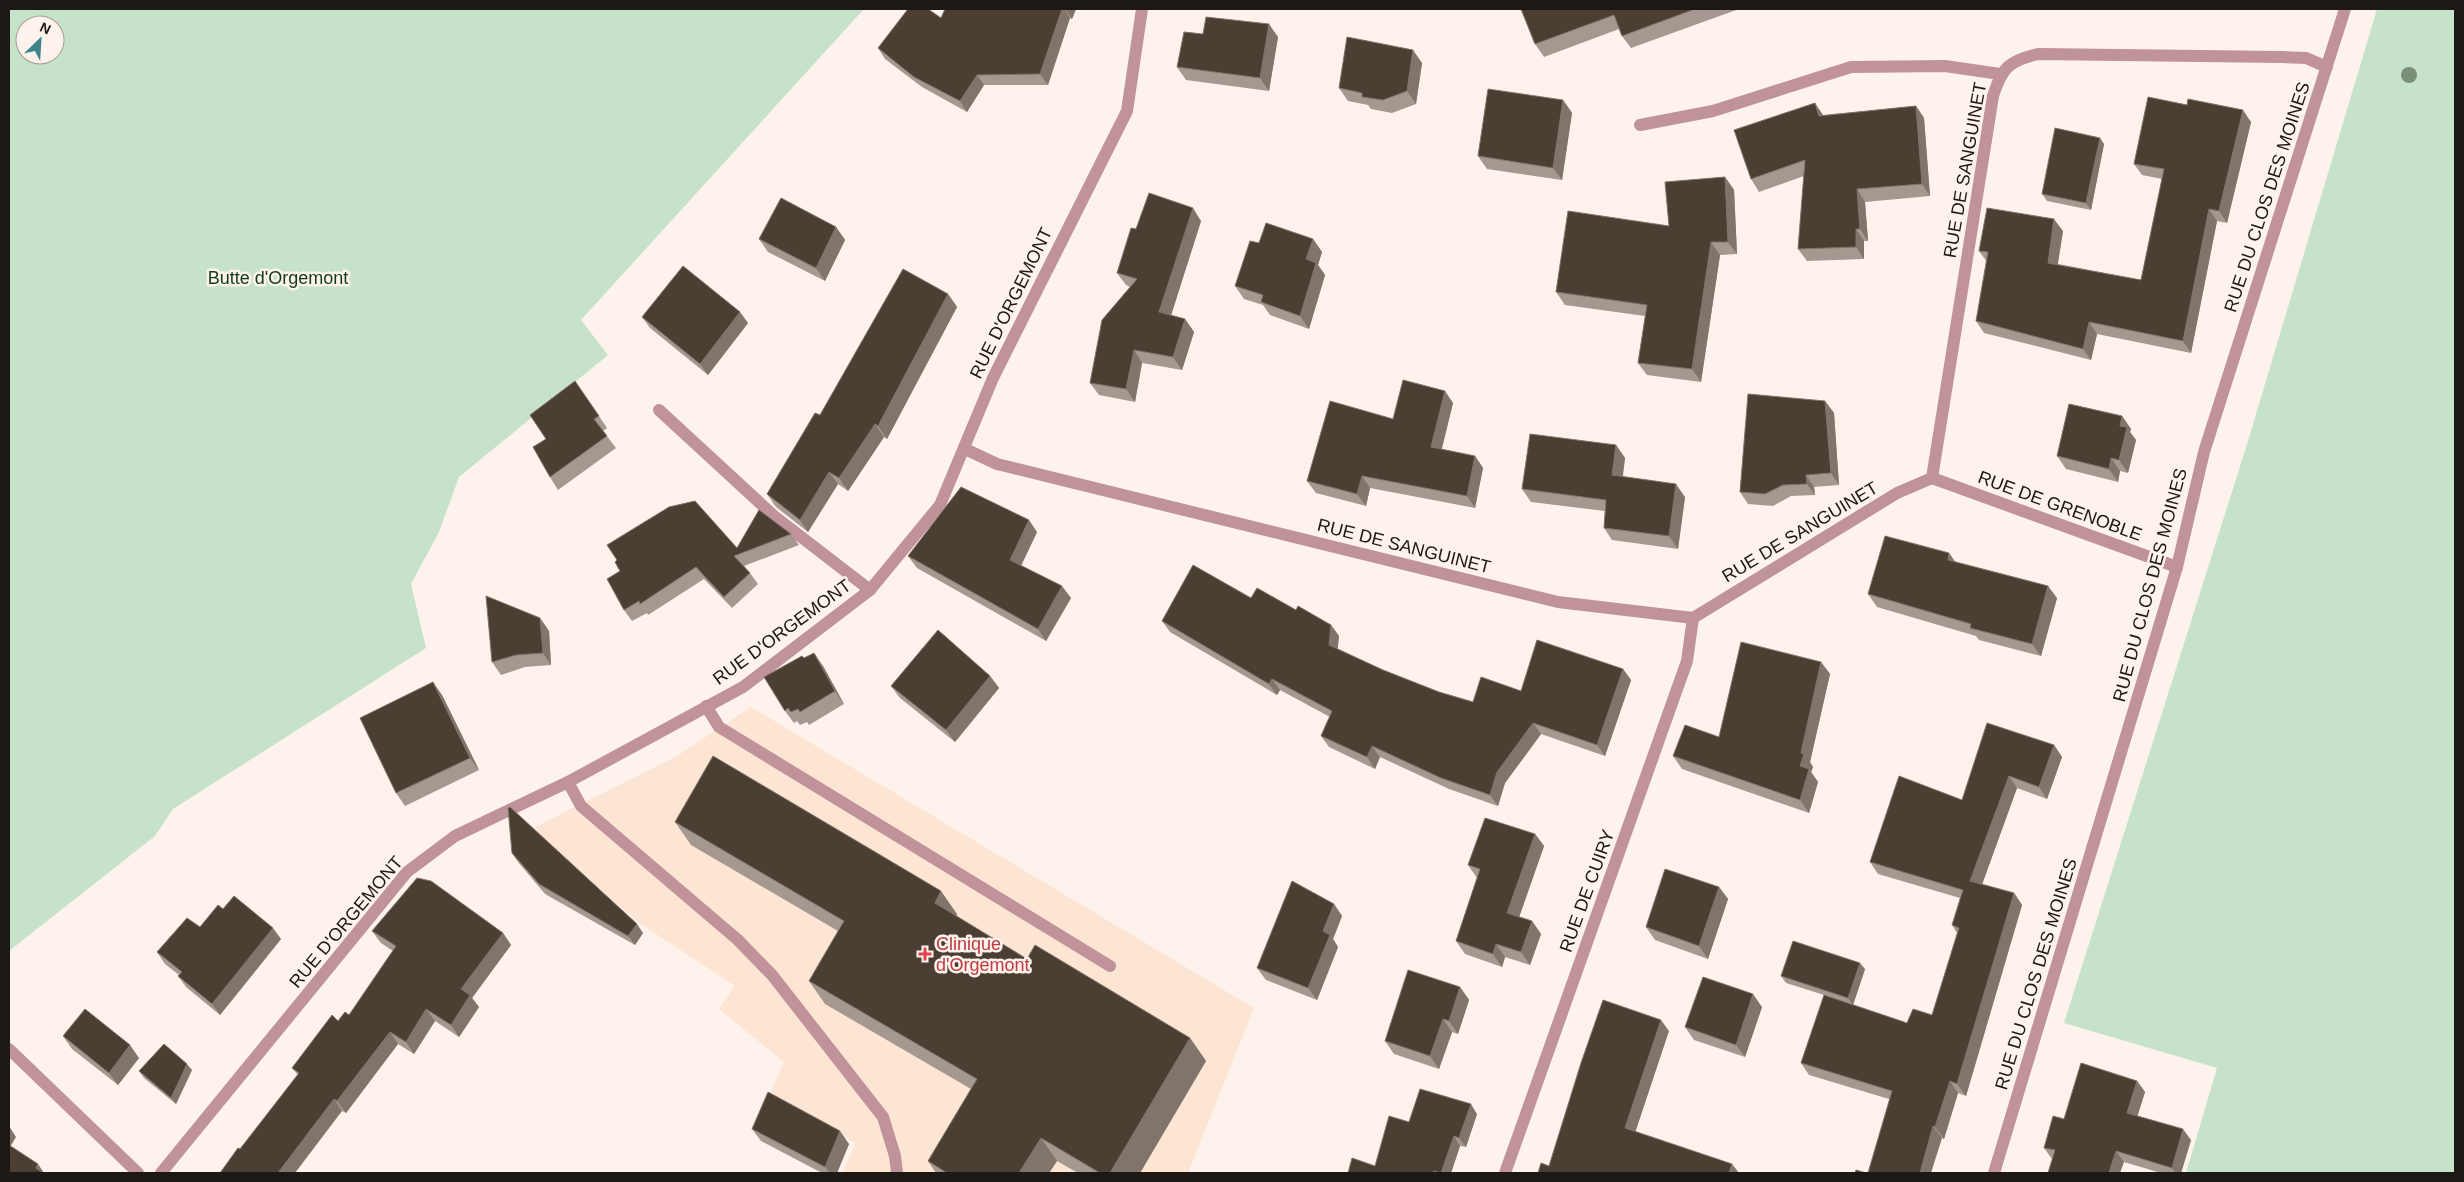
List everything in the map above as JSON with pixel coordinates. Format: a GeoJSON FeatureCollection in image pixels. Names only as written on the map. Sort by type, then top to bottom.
{"type":"FeatureCollection","features":[{"type":"Feature","properties":{"kind":"street","name":"RUE D'ORGEMONT"},"geometry":{"type":"LineString","coordinates":[[161,1173],[407,872],[455,836],[568,782],[743,686],[870,590],[940,505],[965,449],[992,378],[1127,111],[1142,9]]}},
{"type":"Feature","properties":{"kind":"street","name":"RUE DU CLOS DES MOINES"},"geometry":{"type":"LineString","coordinates":[[1994,1173],[2177,567],[2204,452],[2345,9]]}},
{"type":"Feature","properties":{"kind":"street","name":"RUE DE SANGUINET"},"geometry":{"type":"LineString","coordinates":[[965,449],[997,464],[1558,602],[1693,618],[1897,493],[1932,478],[1993,96],[2000,74],[2017,59],[2038,54],[2281,57],[2306,58],[2327,67]]}},
{"type":"Feature","properties":{"kind":"street"},"geometry":{"type":"LineString","coordinates":[[1640,125],[1713,111],[1851,67],[1945,66],[2000,74]]}},
{"type":"Feature","properties":{"kind":"street"},"geometry":{"type":"LineString","coordinates":[[659,410],[774,516],[870,590]]}},
{"type":"Feature","properties":{"kind":"street","name":"RUE DE GRENOBLE"},"geometry":{"type":"LineString","coordinates":[[1932,478],[2177,567]]}},
{"type":"Feature","properties":{"kind":"street","name":"RUE DE CUIRY"},"geometry":{"type":"LineString","coordinates":[[1505,1173],[1687,661],[1693,618]]}},
{"type":"Feature","properties":{"kind":"street"},"geometry":{"type":"LineString","coordinates":[[706,706],[719,727],[1110,966]]}},
{"type":"Feature","properties":{"kind":"street"},"geometry":{"type":"LineString","coordinates":[[568,782],[581,806],[738,940],[772,975],[883,1117],[895,1156],[897,1173]]}},
{"type":"Feature","properties":{"kind":"street"},"geometry":{"type":"LineString","coordinates":[[9,1048],[138,1173]]}},
{"type":"Feature","properties":{"kind":"shaded area","name":"Clinique d'Orgemont"},"geometry":{"type":"Polygon","coordinates":[[[751,707],[1254,1008],[1188,1173],[842,1173],[855,1143],[768,1097],[784,1062],[719,1009],[735,986],[638,922],[531,829],[677,756],[751,707]]]}},
{"type":"Feature","properties":{"kind":"green space","name":"Butte d'Orgemont"},"geometry":{"type":"Polygon","coordinates":[[[9,9],[864,9],[581,320],[608,355],[459,477],[439,532],[411,584],[426,648],[173,809],[155,836],[9,951],[9,9]]]}},
{"type":"Feature","properties":{"kind":"green space"},"geometry":{"type":"Polygon","coordinates":[[[2377,9],[2455,9],[2455,1173],[2186,1173],[2217,1068],[2064,1023],[2248,441],[2377,9]]]}},
{"type":"Feature","properties":{"kind":"building"},"geometry":{"type":"Polygon","coordinates":[[[908,9],[928,9],[941,18],[945,9],[1062,9],[1040,74],[977,75],[960,101],[914,77],[878,48],[908,9]]]}},
{"type":"Feature","properties":{"kind":"building"},"geometry":{"type":"Polygon","coordinates":[[[1521,9],[1695,9],[1622,36],[1614,15],[1535,44],[1521,9]]]}},
{"type":"Feature","properties":{"kind":"building"},"geometry":{"type":"Polygon","coordinates":[[[1206,17],[1269,24],[1260,78],[1177,67],[1184,32],[1203,34],[1206,17]]]}},
{"type":"Feature","properties":{"kind":"building"},"geometry":{"type":"Polygon","coordinates":[[[1347,37],[1413,50],[1407,91],[1383,100],[1362,97],[1362,93],[1339,88],[1347,37]]]}},
{"type":"Feature","properties":{"kind":"building"},"geometry":{"type":"Polygon","coordinates":[[[1488,89],[1563,100],[1553,168],[1478,156],[1488,89]]]}},
{"type":"Feature","properties":{"kind":"building"},"geometry":{"type":"Polygon","coordinates":[[[2148,97],[2187,105],[2188,99],[2243,110],[2219,211],[2209,209],[2183,341],[2089,322],[2083,349],[1976,321],[1988,252],[1979,251],[1987,208],[2054,219],[2048,263],[2141,280],[2164,169],[2134,164],[2148,97]]]}},
{"type":"Feature","properties":{"kind":"building"},"geometry":{"type":"Polygon","coordinates":[[[1815,103],[1819,116],[1916,106],[1922,184],[1857,189],[1860,229],[1856,229],[1856,247],[1798,249],[1805,160],[1751,179],[1734,130],[1815,103]]]}},
{"type":"Feature","properties":{"kind":"building"},"geometry":{"type":"Polygon","coordinates":[[[2055,128],[2100,138],[2086,203],[2042,194],[2055,128]]]}},
{"type":"Feature","properties":{"kind":"building"},"geometry":{"type":"Polygon","coordinates":[[[1725,177],[1728,242],[1711,242],[1692,369],[1638,363],[1647,305],[1556,292],[1568,211],[1669,226],[1665,182],[1725,177]]]}},
{"type":"Feature","properties":{"kind":"building"},"geometry":{"type":"Polygon","coordinates":[[[1149,193],[1193,208],[1159,312],[1185,319],[1173,357],[1134,350],[1126,389],[1090,383],[1102,320],[1137,279],[1117,273],[1131,228],[1136,229],[1149,193]]]}},
{"type":"Feature","properties":{"kind":"building"},"geometry":{"type":"Polygon","coordinates":[[[781,198],[836,227],[816,268],[759,239],[781,198]]]}},
{"type":"Feature","properties":{"kind":"building"},"geometry":{"type":"Polygon","coordinates":[[[1266,223],[1313,239],[1306,259],[1316,263],[1300,316],[1261,302],[1263,295],[1235,286],[1250,241],[1259,243],[1266,223]]]}},
{"type":"Feature","properties":{"kind":"building"},"geometry":{"type":"Polygon","coordinates":[[[683,266],[740,312],[700,364],[642,317],[683,266]]]}},
{"type":"Feature","properties":{"kind":"building"},"geometry":{"type":"Polygon","coordinates":[[[903,269],[948,294],[878,426],[875,424],[839,478],[829,472],[800,520],[767,494],[815,413],[820,415],[903,269]]]}},
{"type":"Feature","properties":{"kind":"building"},"geometry":{"type":"Polygon","coordinates":[[[1403,380],[1445,391],[1431,447],[1475,456],[1467,496],[1362,476],[1357,494],[1307,481],[1330,401],[1393,419],[1403,380]]]}},
{"type":"Feature","properties":{"kind":"building"},"geometry":{"type":"Polygon","coordinates":[[[575,381],[599,416],[594,419],[607,436],[550,477],[533,447],[546,439],[530,415],[575,381]]]}},
{"type":"Feature","properties":{"kind":"building"},"geometry":{"type":"Polygon","coordinates":[[[1748,394],[1825,401],[1831,473],[1806,475],[1807,484],[1783,485],[1765,494],[1740,492],[1748,394]]]}},
{"type":"Feature","properties":{"kind":"building"},"geometry":{"type":"Polygon","coordinates":[[[2069,404],[2122,416],[2120,426],[2127,427],[2119,460],[2111,458],[2109,469],[2057,456],[2069,404]]]}},
{"type":"Feature","properties":{"kind":"building"},"geometry":{"type":"Polygon","coordinates":[[[1530,434],[1616,445],[1612,475],[1676,484],[1669,536],[1604,528],[1606,500],[1522,489],[1530,434]]]}},
{"type":"Feature","properties":{"kind":"building"},"geometry":{"type":"Polygon","coordinates":[[[961,487],[1029,520],[1010,560],[1062,586],[1038,629],[908,556],[961,487]]]}},
{"type":"Feature","properties":{"kind":"building"},"geometry":{"type":"Polygon","coordinates":[[[695,501],[737,548],[759,510],[791,534],[734,556],[750,573],[724,597],[696,567],[640,604],[639,601],[624,610],[607,579],[620,571],[615,562],[617,560],[607,545],[669,507],[695,501]]]}},
{"type":"Feature","properties":{"kind":"building"},"geometry":{"type":"Polygon","coordinates":[[[1885,536],[1949,553],[1948,560],[2048,586],[2032,644],[1970,628],[1971,624],[1868,594],[1885,536]]]}},
{"type":"Feature","properties":{"kind":"building"},"geometry":{"type":"Polygon","coordinates":[[[1193,565],[1251,598],[1257,588],[1296,610],[1298,606],[1331,625],[1329,645],[1383,670],[1439,692],[1473,702],[1481,677],[1521,691],[1537,640],[1623,669],[1597,745],[1533,723],[1497,772],[1490,795],[1441,778],[1372,746],[1367,757],[1321,736],[1332,711],[1272,679],[1269,684],[1162,621],[1193,565]]]}},
{"type":"Feature","properties":{"kind":"building"},"geometry":{"type":"Polygon","coordinates":[[[486,596],[540,618],[543,653],[516,655],[492,662],[486,596]]]}},
{"type":"Feature","properties":{"kind":"building"},"geometry":{"type":"Polygon","coordinates":[[[938,630],[990,676],[946,730],[891,686],[938,630]]]}},
{"type":"Feature","properties":{"kind":"building"},"geometry":{"type":"Polygon","coordinates":[[[1741,642],[1821,662],[1801,753],[1804,754],[1800,766],[1809,769],[1800,800],[1673,756],[1685,725],[1719,737],[1741,642]]]}},
{"type":"Feature","properties":{"kind":"building"},"geometry":{"type":"Polygon","coordinates":[[[814,653],[835,691],[800,712],[798,709],[791,712],[788,708],[785,711],[764,677],[802,656],[804,658],[814,653]]]}},
{"type":"Feature","properties":{"kind":"building"},"geometry":{"type":"Polygon","coordinates":[[[433,682],[470,758],[396,793],[360,718],[433,682]]]}},
{"type":"Feature","properties":{"kind":"building"},"geometry":{"type":"Polygon","coordinates":[[[1987,723],[2054,745],[2039,787],[2009,776],[1970,881],[2014,893],[1957,1084],[1950,1081],[1935,1127],[1933,1126],[1920,1173],[1868,1173],[1892,1091],[1801,1063],[1824,995],[1907,1023],[1913,1009],[1932,1015],[1959,928],[1952,925],[1963,890],[1870,862],[1899,776],[1962,800],[1987,723]]]}},
{"type":"Feature","properties":{"kind":"building"},"geometry":{"type":"Polygon","coordinates":[[[713,756],[941,891],[935,903],[1027,959],[1035,945],[1190,1038],[1110,1173],[1100,1173],[1041,1138],[1019,1173],[947,1173],[928,1161],[977,1079],[809,981],[844,921],[675,822],[713,756]]]}},
{"type":"Feature","properties":{"kind":"building"},"geometry":{"type":"Polygon","coordinates":[[[510,807],[637,924],[628,936],[539,884],[512,853],[508,808],[510,807]]]}},
{"type":"Feature","properties":{"kind":"building"},"geometry":{"type":"Polygon","coordinates":[[[1485,818],[1535,834],[1507,913],[1532,921],[1521,952],[1496,944],[1493,954],[1456,941],[1480,869],[1468,865],[1485,818]]]}},
{"type":"Feature","properties":{"kind":"building"},"geometry":{"type":"Polygon","coordinates":[[[1665,869],[1719,887],[1699,946],[1646,927],[1665,869]]]}},
{"type":"Feature","properties":{"kind":"building"},"geometry":{"type":"Polygon","coordinates":[[[417,878],[431,881],[503,933],[461,989],[470,995],[451,1025],[426,1009],[406,1042],[390,1032],[337,1101],[334,1099],[278,1173],[220,1173],[299,1073],[292,1068],[332,1015],[338,1021],[345,1012],[349,1015],[396,946],[372,931],[417,878]]]}},
{"type":"Feature","properties":{"kind":"building"},"geometry":{"type":"Polygon","coordinates":[[[1292,881],[1334,904],[1323,931],[1330,935],[1308,988],[1257,968],[1292,881]]]}},
{"type":"Feature","properties":{"kind":"building"},"geometry":{"type":"Polygon","coordinates":[[[234,896],[273,928],[212,1004],[178,976],[182,972],[157,952],[187,918],[200,927],[218,905],[223,909],[234,896]]]}},
{"type":"Feature","properties":{"kind":"building"},"geometry":{"type":"Polygon","coordinates":[[[1793,941],[1860,963],[1848,998],[1781,976],[1793,941]]]}},
{"type":"Feature","properties":{"kind":"building"},"geometry":{"type":"Polygon","coordinates":[[[1408,970],[1460,987],[1449,1021],[1443,1019],[1430,1056],[1385,1041],[1408,970]]]}},
{"type":"Feature","properties":{"kind":"building"},"geometry":{"type":"Polygon","coordinates":[[[1703,977],[1753,994],[1736,1045],[1685,1027],[1703,977]]]}},
{"type":"Feature","properties":{"kind":"building"},"geometry":{"type":"Polygon","coordinates":[[[1603,1000],[1661,1020],[1625,1128],[1732,1164],[1729,1173],[1538,1173],[1541,1163],[1549,1166],[1603,1000]]]}},
{"type":"Feature","properties":{"kind":"building"},"geometry":{"type":"Polygon","coordinates":[[[85,1009],[130,1045],[109,1073],[63,1036],[85,1009]]]}},
{"type":"Feature","properties":{"kind":"building"},"geometry":{"type":"Polygon","coordinates":[[[164,1044],[187,1064],[171,1098],[139,1071],[164,1044]]]}},
{"type":"Feature","properties":{"kind":"building"},"geometry":{"type":"Polygon","coordinates":[[[2081,1063],[2137,1081],[2127,1113],[2183,1129],[2172,1168],[2116,1151],[2109,1173],[2048,1173],[2055,1150],[2044,1148],[2053,1116],[2064,1119],[2081,1063]]]}},
{"type":"Feature","properties":{"kind":"building"},"geometry":{"type":"Polygon","coordinates":[[[1420,1089],[1471,1104],[1459,1138],[1454,1136],[1441,1173],[1434,1171],[1433,1173],[1348,1173],[1352,1158],[1375,1166],[1389,1116],[1409,1122],[1420,1089]]]}},
{"type":"Feature","properties":{"kind":"building"},"geometry":{"type":"Polygon","coordinates":[[[768,1092],[840,1131],[825,1167],[752,1129],[768,1092]]]}},
{"type":"Feature","properties":{"kind":"building"},"geometry":{"type":"Polygon","coordinates":[[[9,1145],[38,1164],[36,1168],[43,1173],[9,1173],[9,1145]]]}},
{"type":"Feature","properties":{"kind":"building"},"geometry":{"type":"Polygon","coordinates":[[[1856,1170],[1866,1173],[1855,1173],[1856,1170]]]}},
{"type":"Feature","properties":{"kind":"place","name":"Clinique d'Orgemont"},"geometry":{"type":"Point","coordinates":[925,954]}}]}
